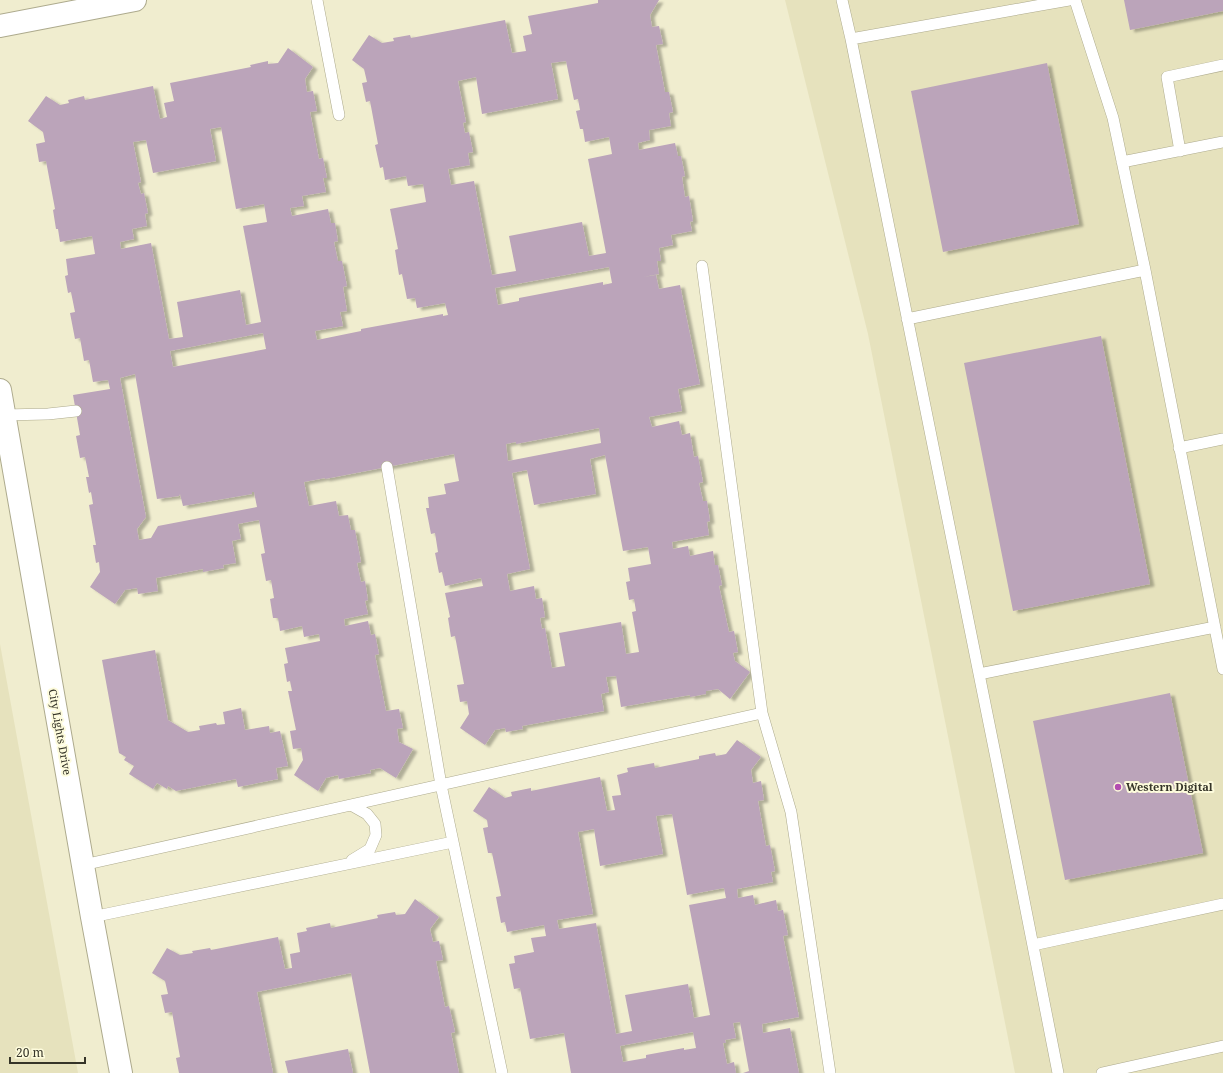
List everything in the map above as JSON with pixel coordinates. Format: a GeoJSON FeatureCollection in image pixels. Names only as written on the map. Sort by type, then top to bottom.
{"type":"FeatureCollection","features":[{"type":"Feature","properties":{"kind":"street"},"geometry":{"type":"LineString","coordinates":[[0,26],[135,0]]}},
{"type":"Feature","properties":{"kind":"street","name":"City Lights Drive"},"geometry":{"type":"LineString","coordinates":[[0,390],[92,917],[121,1073]]}},
{"type":"Feature","properties":{"kind":"lane"},"geometry":{"type":"LineString","coordinates":[[317,0],[339,115]]}},
{"type":"Feature","properties":{"kind":"lane"},"geometry":{"type":"LineString","coordinates":[[842,0],[979,674],[1058,1073]]}},
{"type":"Feature","properties":{"kind":"lane"},"geometry":{"type":"LineString","coordinates":[[851,39],[1069,0]]}},
{"type":"Feature","properties":{"kind":"lane"},"geometry":{"type":"LineString","coordinates":[[1075,0],[1113,118],[1145,270],[1223,669]]}},
{"type":"Feature","properties":{"kind":"lane"},"geometry":{"type":"LineString","coordinates":[[1180,150],[1167,77],[1223,65]]}},
{"type":"Feature","properties":{"kind":"lane"},"geometry":{"type":"LineString","coordinates":[[1122,162],[1223,142]]}},
{"type":"Feature","properties":{"kind":"lane"},"geometry":{"type":"LineString","coordinates":[[702,266],[762,713],[791,812],[830,1073]]}},
{"type":"Feature","properties":{"kind":"lane"},"geometry":{"type":"LineString","coordinates":[[907,319],[1145,270]]}},
{"type":"Feature","properties":{"kind":"lane"},"geometry":{"type":"LineString","coordinates":[[4,415],[48,414],[76,411]]}},
{"type":"Feature","properties":{"kind":"lane"},"geometry":{"type":"LineString","coordinates":[[1179,448],[1223,439]]}},
{"type":"Feature","properties":{"kind":"lane"},"geometry":{"type":"LineString","coordinates":[[387,467],[441,785],[502,1073]]}},
{"type":"Feature","properties":{"kind":"lane"},"geometry":{"type":"LineString","coordinates":[[979,674],[1215,627]]}},
{"type":"Feature","properties":{"kind":"lane"},"geometry":{"type":"LineString","coordinates":[[83,865],[762,713]]}},
{"type":"Feature","properties":{"kind":"lane"},"geometry":{"type":"LineString","coordinates":[[345,864],[370,849],[376,835],[375,824],[367,814],[351,805]]}},
{"type":"Feature","properties":{"kind":"lane"},"geometry":{"type":"LineString","coordinates":[[92,917],[453,842]]}},
{"type":"Feature","properties":{"kind":"lane"},"geometry":{"type":"LineString","coordinates":[[1033,945],[1223,904]]}},
{"type":"Feature","properties":{"kind":"lane"},"geometry":{"type":"LineString","coordinates":[[1102,1073],[1223,1046]]}},
{"type":"Feature","properties":{"kind":"shaded area"},"geometry":{"type":"Polygon","coordinates":[[[785,0],[1223,0],[1223,1073],[1015,1073],[868,334],[785,0]]]}},
{"type":"Feature","properties":{"kind":"shaded area"},"geometry":{"type":"Polygon","coordinates":[[[0,644],[78,1073],[0,1073],[0,644]]]}},
{"type":"Feature","properties":{"kind":"building"},"geometry":{"type":"Polygon","coordinates":[[[598,0],[659,0],[650,15],[652,27],[659,26],[663,44],[656,45],[665,92],[669,92],[673,112],[669,113],[671,126],[649,130],[650,140],[638,143],[639,150],[675,143],[678,156],[681,156],[685,176],[682,177],[685,197],[689,196],[693,221],[690,222],[692,231],[671,235],[673,245],[659,248],[661,261],[657,261],[659,274],[643,277],[656,275],[659,289],[680,285],[700,384],[678,389],[682,411],[649,417],[652,427],[679,421],[682,435],[690,433],[694,457],[698,456],[703,482],[699,483],[703,501],[707,501],[710,521],[707,522],[709,535],[672,542],[673,549],[688,546],[690,556],[713,551],[715,565],[718,565],[722,585],[719,586],[729,632],[734,631],[738,652],[733,653],[735,661],[750,672],[730,699],[718,689],[706,691],[706,694],[690,697],[690,695],[621,707],[616,676],[606,677],[609,692],[601,694],[604,711],[522,726],[523,729],[506,732],[505,728],[495,730],[485,745],[460,728],[469,714],[467,701],[460,702],[457,685],[464,684],[455,636],[451,637],[448,618],[450,617],[445,593],[483,586],[481,578],[445,586],[442,572],[439,573],[435,553],[438,552],[435,533],[431,534],[426,508],[429,508],[428,497],[446,494],[444,484],[459,481],[454,454],[304,482],[309,506],[336,501],[339,516],[348,515],[351,530],[355,530],[361,562],[357,563],[361,582],[365,581],[368,600],[365,601],[368,614],[344,619],[345,626],[368,621],[371,635],[375,634],[379,654],[375,655],[386,711],[399,709],[403,728],[397,729],[399,742],[413,749],[396,778],[380,768],[370,770],[371,773],[339,779],[338,775],[326,778],[318,791],[294,775],[303,760],[301,748],[293,749],[290,731],[296,730],[288,691],[292,691],[290,681],[287,682],[284,664],[288,663],[285,648],[320,641],[319,634],[304,637],[302,626],[280,631],[278,618],[273,618],[270,599],[274,598],[271,580],[266,581],[261,554],[265,553],[259,520],[238,524],[241,539],[232,541],[236,563],[223,565],[224,568],[203,572],[203,569],[156,578],[158,591],[138,594],[137,588],[125,590],[115,604],[90,587],[100,572],[99,562],[96,563],[93,545],[96,545],[89,505],[93,504],[86,477],[89,477],[85,457],[80,458],[76,436],[80,435],[73,395],[110,389],[108,380],[93,382],[89,360],[84,361],[80,338],[75,339],[70,313],[75,312],[71,292],[68,293],[65,276],[68,275],[66,259],[95,254],[92,236],[60,242],[58,229],[56,229],[53,210],[55,209],[46,161],[39,162],[36,144],[45,142],[43,132],[28,121],[46,96],[60,105],[69,103],[68,100],[84,96],[85,100],[153,86],[160,119],[167,117],[164,103],[174,101],[170,83],[251,67],[250,65],[268,61],[268,64],[278,63],[288,48],[313,67],[305,79],[307,92],[313,91],[317,111],[310,112],[319,159],[323,158],[327,178],[323,178],[326,192],[302,196],[304,206],[290,208],[292,216],[328,209],[331,223],[335,223],[338,241],[334,242],[338,261],[342,261],[347,286],[343,287],[347,311],[340,312],[343,326],[315,331],[317,340],[361,331],[361,329],[443,314],[443,316],[448,315],[445,303],[417,308],[415,298],[407,299],[402,274],[399,275],[395,250],[398,249],[390,209],[426,202],[423,184],[408,186],[406,176],[385,180],[383,167],[380,168],[375,145],[378,144],[370,101],[366,102],[362,83],[367,82],[364,69],[352,60],[369,35],[382,43],[394,41],[393,38],[410,35],[411,38],[505,20],[512,53],[526,51],[523,36],[532,34],[528,16],[598,3],[598,0]],[[566,61],[551,63],[558,99],[482,114],[476,77],[458,81],[466,122],[463,123],[465,133],[469,132],[473,152],[468,153],[470,165],[448,169],[451,185],[474,181],[492,275],[516,271],[509,236],[582,222],[589,256],[606,253],[588,159],[612,154],[609,137],[585,142],[583,129],[580,129],[576,111],[580,110],[578,99],[574,100],[566,61]],[[221,127],[210,129],[216,161],[153,173],[146,140],[133,142],[141,182],[138,183],[141,194],[144,193],[148,213],[145,214],[147,226],[132,229],[134,239],[120,242],[121,249],[151,243],[169,339],[183,337],[177,302],[240,290],[246,325],[261,322],[243,226],[267,222],[264,204],[236,209],[221,127]],[[609,267],[495,288],[498,305],[519,301],[519,298],[603,282],[603,285],[612,283],[609,267]],[[263,333],[170,351],[173,367],[266,349],[263,333]],[[135,374],[120,378],[146,517],[137,529],[139,540],[151,538],[158,526],[257,507],[254,492],[252,492],[252,494],[183,506],[180,494],[179,496],[157,499],[135,374]],[[599,428],[516,444],[516,442],[506,444],[508,461],[601,443],[599,428]],[[605,455],[590,459],[596,494],[534,505],[527,470],[512,473],[530,569],[507,574],[510,591],[534,586],[536,599],[542,598],[545,617],[540,618],[542,629],[545,628],[552,668],[565,666],[559,633],[621,622],[626,654],[639,652],[632,612],[636,611],[634,599],[629,600],[626,582],[630,581],[628,568],[651,564],[648,547],[623,551],[605,455]]]}},
{"type":"Feature","properties":{"kind":"building"},"geometry":{"type":"Polygon","coordinates":[[[1124,0],[1223,0],[1223,11],[1130,30],[1124,0]]]}},
{"type":"Feature","properties":{"kind":"building"},"geometry":{"type":"Polygon","coordinates":[[[1047,63],[1079,224],[943,252],[911,91],[1047,63]]]}},
{"type":"Feature","properties":{"kind":"building"},"geometry":{"type":"Polygon","coordinates":[[[1101,336],[1150,584],[1013,611],[964,363],[1101,336]]]}},
{"type":"Feature","properties":{"kind":"building"},"geometry":{"type":"Polygon","coordinates":[[[155,650],[168,720],[188,732],[200,730],[199,726],[216,723],[217,725],[225,724],[223,712],[241,708],[245,730],[269,726],[270,733],[280,731],[288,766],[276,768],[278,779],[238,787],[236,779],[176,791],[168,786],[167,789],[157,783],[153,789],[129,774],[134,766],[124,760],[126,757],[119,753],[102,660],[155,650]]]}},
{"type":"Feature","properties":{"kind":"building","name":"Western Digital"},"geometry":{"type":"Polygon","coordinates":[[[1170,693],[1203,853],[1065,880],[1033,721],[1170,693]]]}},
{"type":"Feature","properties":{"kind":"building"},"geometry":{"type":"Polygon","coordinates":[[[737,740],[761,757],[751,770],[753,783],[761,781],[764,800],[758,801],[766,846],[770,845],[775,871],[771,872],[773,882],[737,889],[738,898],[753,895],[755,905],[776,900],[778,911],[783,910],[788,935],[783,936],[799,1017],[762,1024],[763,1033],[790,1028],[799,1073],[743,1073],[749,1071],[740,1022],[733,1023],[736,1038],[725,1040],[726,1043],[723,1043],[727,1064],[734,1062],[736,1073],[571,1073],[564,1033],[530,1039],[520,988],[514,989],[509,964],[515,963],[514,956],[534,952],[531,938],[546,936],[544,925],[507,932],[505,922],[501,923],[496,897],[501,896],[492,853],[488,853],[483,828],[488,827],[487,820],[473,811],[489,787],[505,798],[512,796],[511,792],[531,788],[531,791],[600,777],[607,811],[615,810],[612,796],[621,795],[617,775],[628,772],[627,768],[654,763],[655,768],[699,759],[699,756],[715,753],[716,756],[726,754],[737,740]],[[672,814],[656,816],[663,854],[600,866],[594,829],[578,832],[593,914],[557,920],[559,929],[596,923],[616,1034],[632,1031],[625,995],[688,984],[694,1018],[710,1015],[689,905],[726,898],[724,888],[687,895],[672,814]],[[693,1032],[620,1046],[623,1062],[646,1058],[646,1055],[684,1048],[684,1050],[696,1048],[693,1032]]]}},
{"type":"Feature","properties":{"kind":"building"},"geometry":{"type":"Polygon","coordinates":[[[415,899],[439,917],[430,929],[433,942],[439,941],[443,960],[436,961],[445,1007],[449,1006],[455,1032],[451,1033],[459,1073],[370,1073],[351,973],[257,992],[273,1073],[179,1073],[176,1058],[180,1057],[172,1012],[165,1013],[161,995],[168,994],[165,981],[152,973],[167,948],[180,955],[193,953],[192,951],[210,948],[211,950],[278,937],[285,969],[292,968],[290,954],[300,952],[297,933],[307,931],[306,928],[330,923],[331,928],[378,918],[377,915],[395,912],[396,915],[405,914],[415,899]]]}},
{"type":"Feature","properties":{"kind":"building"},"geometry":{"type":"Polygon","coordinates":[[[348,1049],[353,1073],[288,1073],[285,1061],[348,1049]]]}},
{"type":"Feature","properties":{"kind":"place","name":"Western Digital"},"geometry":{"type":"Point","coordinates":[1118,787]}}]}
